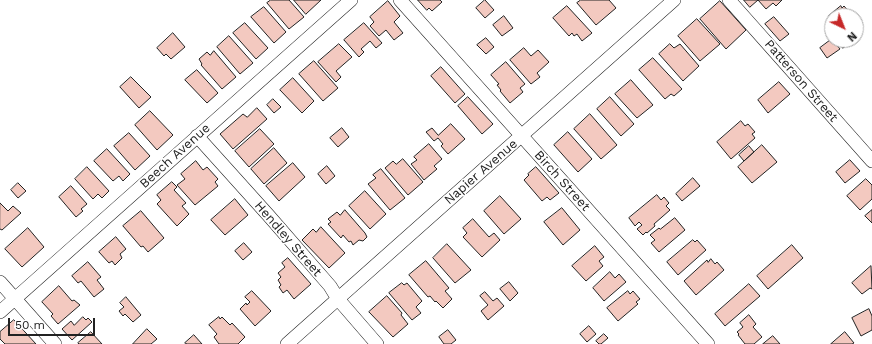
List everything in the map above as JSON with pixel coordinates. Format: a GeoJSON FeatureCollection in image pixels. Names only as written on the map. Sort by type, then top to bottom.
{"type":"FeatureCollection","features":[{"type":"Feature","properties":{"kind":"street","name":"Beech Avenue"},"geometry":{"type":"LineString","coordinates":[[0,312],[351,0]]}},
{"type":"Feature","properties":{"kind":"street","name":"Birch Street"},"geometry":{"type":"LineString","coordinates":[[400,0],[708,344]]}},
{"type":"Feature","properties":{"kind":"street","name":"Napier Avenue"},"geometry":{"type":"LineString","coordinates":[[287,344],[674,0]]}},
{"type":"Feature","properties":{"kind":"street","name":"Patterson Street"},"geometry":{"type":"LineString","coordinates":[[729,0],[872,161]]}},
{"type":"Feature","properties":{"kind":"street","name":"Hendley Street"},"geometry":{"type":"LineString","coordinates":[[197,136],[330,286],[338,299],[377,344]]}},
{"type":"Feature","properties":{"kind":"street"},"geometry":{"type":"LineString","coordinates":[[0,282],[54,344]]}},
{"type":"Feature","properties":{"kind":"building"},"geometry":{"type":"Polygon","coordinates":[[[271,0],[289,0],[304,17],[289,29],[267,3],[271,0]]]}},
{"type":"Feature","properties":{"kind":"building"},"geometry":{"type":"Polygon","coordinates":[[[294,0],[321,0],[306,14],[294,0]]]}},
{"type":"Feature","properties":{"kind":"building"},"geometry":{"type":"Polygon","coordinates":[[[418,0],[440,0],[442,2],[432,11],[429,8],[427,10],[418,0]]]}},
{"type":"Feature","properties":{"kind":"building"},"geometry":{"type":"Polygon","coordinates":[[[485,0],[494,10],[485,18],[476,8],[485,0]]]}},
{"type":"Feature","properties":{"kind":"building"},"geometry":{"type":"Polygon","coordinates":[[[581,0],[609,0],[616,8],[596,25],[577,3],[581,0]]]}},
{"type":"Feature","properties":{"kind":"building"},"geometry":{"type":"Polygon","coordinates":[[[744,0],[758,0],[750,7],[744,0]]]}},
{"type":"Feature","properties":{"kind":"building"},"geometry":{"type":"Polygon","coordinates":[[[758,0],[782,0],[776,6],[773,3],[766,9],[758,0]]]}},
{"type":"Feature","properties":{"kind":"building"},"geometry":{"type":"Polygon","coordinates":[[[388,1],[400,16],[394,22],[403,33],[394,40],[386,30],[379,36],[370,26],[374,22],[370,17],[388,1]]]}},
{"type":"Feature","properties":{"kind":"building"},"geometry":{"type":"Polygon","coordinates":[[[720,1],[746,30],[726,49],[700,19],[720,1]]]}},
{"type":"Feature","properties":{"kind":"building"},"geometry":{"type":"Polygon","coordinates":[[[567,6],[592,33],[582,41],[577,34],[574,36],[572,33],[569,36],[553,18],[567,6]]]}},
{"type":"Feature","properties":{"kind":"building"},"geometry":{"type":"Polygon","coordinates":[[[264,7],[286,32],[274,43],[251,17],[264,7]]]}},
{"type":"Feature","properties":{"kind":"building"},"geometry":{"type":"Polygon","coordinates":[[[504,16],[513,28],[502,36],[493,25],[504,16]]]}},
{"type":"Feature","properties":{"kind":"building"},"geometry":{"type":"Polygon","coordinates":[[[774,17],[789,34],[780,41],[765,24],[774,17]]]}},
{"type":"Feature","properties":{"kind":"building"},"geometry":{"type":"Polygon","coordinates":[[[697,19],[720,44],[700,61],[678,36],[697,19]]]}},
{"type":"Feature","properties":{"kind":"building"},"geometry":{"type":"Polygon","coordinates":[[[245,23],[268,48],[256,59],[233,33],[245,23]]]}},
{"type":"Feature","properties":{"kind":"building"},"geometry":{"type":"Polygon","coordinates":[[[364,23],[382,43],[376,48],[370,41],[361,49],[364,52],[359,57],[344,40],[364,23]]]}},
{"type":"Feature","properties":{"kind":"building"},"geometry":{"type":"Polygon","coordinates":[[[173,33],[185,47],[171,59],[166,54],[164,56],[157,48],[173,33]]]}},
{"type":"Feature","properties":{"kind":"building"},"geometry":{"type":"Polygon","coordinates":[[[229,36],[253,63],[240,74],[217,47],[229,36]]]}},
{"type":"Feature","properties":{"kind":"building"},"geometry":{"type":"Polygon","coordinates":[[[486,38],[494,47],[486,54],[477,45],[486,38]]]}},
{"type":"Feature","properties":{"kind":"building"},"geometry":{"type":"Polygon","coordinates":[[[339,44],[352,57],[336,71],[341,77],[336,82],[318,62],[339,44]]]}},
{"type":"Feature","properties":{"kind":"building"},"geometry":{"type":"Polygon","coordinates":[[[670,44],[674,48],[680,44],[699,66],[683,81],[659,54],[670,44]]]}},
{"type":"Feature","properties":{"kind":"building"},"geometry":{"type":"Polygon","coordinates":[[[824,45],[824,48],[840,49],[827,58],[820,48],[824,45]]]}},
{"type":"Feature","properties":{"kind":"building"},"geometry":{"type":"Polygon","coordinates":[[[524,48],[531,56],[538,50],[549,62],[537,73],[540,77],[531,84],[510,60],[524,48]]]}},
{"type":"Feature","properties":{"kind":"building"},"geometry":{"type":"Polygon","coordinates":[[[214,51],[236,77],[222,89],[201,65],[202,64],[199,59],[207,52],[210,55],[214,51]]]}},
{"type":"Feature","properties":{"kind":"building"},"geometry":{"type":"Polygon","coordinates":[[[653,58],[682,89],[674,96],[671,94],[665,99],[639,70],[653,58]]]}},
{"type":"Feature","properties":{"kind":"building"},"geometry":{"type":"Polygon","coordinates":[[[314,61],[338,88],[323,101],[299,74],[314,61]]]}},
{"type":"Feature","properties":{"kind":"building"},"geometry":{"type":"Polygon","coordinates":[[[506,62],[525,84],[520,88],[523,92],[510,103],[500,91],[501,90],[497,85],[499,84],[491,75],[506,62]]]}},
{"type":"Feature","properties":{"kind":"building"},"geometry":{"type":"Polygon","coordinates":[[[441,67],[465,94],[455,103],[431,76],[441,67]]]}},
{"type":"Feature","properties":{"kind":"building"},"geometry":{"type":"Polygon","coordinates":[[[197,70],[218,93],[207,103],[185,80],[197,70]]]}},
{"type":"Feature","properties":{"kind":"building"},"geometry":{"type":"Polygon","coordinates":[[[131,77],[151,97],[139,108],[120,87],[131,77]]]}},
{"type":"Feature","properties":{"kind":"building"},"geometry":{"type":"Polygon","coordinates":[[[293,78],[314,101],[302,113],[280,90],[293,78]]]}},
{"type":"Feature","properties":{"kind":"building"},"geometry":{"type":"Polygon","coordinates":[[[631,80],[653,105],[637,118],[615,94],[631,80]]]}},
{"type":"Feature","properties":{"kind":"building"},"geometry":{"type":"Polygon","coordinates":[[[779,82],[790,94],[768,113],[758,100],[779,82]]]}},
{"type":"Feature","properties":{"kind":"building"},"geometry":{"type":"Polygon","coordinates":[[[468,97],[493,124],[482,134],[458,106],[468,97]]]}},
{"type":"Feature","properties":{"kind":"building"},"geometry":{"type":"Polygon","coordinates":[[[610,97],[634,124],[621,136],[597,109],[610,97]]]}},
{"type":"Feature","properties":{"kind":"building"},"geometry":{"type":"Polygon","coordinates":[[[273,99],[281,107],[274,113],[267,105],[273,99]]]}},
{"type":"Feature","properties":{"kind":"building"},"geometry":{"type":"Polygon","coordinates":[[[257,108],[267,119],[233,149],[220,134],[243,114],[247,117],[257,108]]]}},
{"type":"Feature","properties":{"kind":"building"},"geometry":{"type":"Polygon","coordinates":[[[150,111],[173,135],[157,150],[135,125],[150,111]]]}},
{"type":"Feature","properties":{"kind":"building"},"geometry":{"type":"Polygon","coordinates":[[[590,114],[617,145],[601,159],[574,129],[590,114]]]}},
{"type":"Feature","properties":{"kind":"building"},"geometry":{"type":"Polygon","coordinates":[[[741,121],[745,126],[748,124],[755,132],[752,134],[755,138],[731,159],[717,142],[741,121]]]}},
{"type":"Feature","properties":{"kind":"building"},"geometry":{"type":"Polygon","coordinates":[[[451,124],[465,139],[448,154],[441,146],[443,144],[438,138],[434,141],[426,132],[432,128],[438,135],[451,124]]]}},
{"type":"Feature","properties":{"kind":"building"},"geometry":{"type":"Polygon","coordinates":[[[342,128],[349,137],[338,147],[330,138],[342,128]]]}},
{"type":"Feature","properties":{"kind":"building"},"geometry":{"type":"Polygon","coordinates":[[[260,129],[274,144],[249,167],[235,151],[260,129]]]}},
{"type":"Feature","properties":{"kind":"building"},"geometry":{"type":"Polygon","coordinates":[[[568,132],[592,159],[578,172],[554,145],[568,132]]]}},
{"type":"Feature","properties":{"kind":"building"},"geometry":{"type":"Polygon","coordinates":[[[129,133],[150,156],[135,170],[114,146],[129,133]]]}},
{"type":"Feature","properties":{"kind":"building"},"geometry":{"type":"Polygon","coordinates":[[[429,144],[442,159],[434,166],[437,169],[424,180],[411,164],[417,160],[414,157],[429,144]]]}},
{"type":"Feature","properties":{"kind":"building"},"geometry":{"type":"Polygon","coordinates":[[[762,145],[777,162],[752,183],[738,167],[762,145]]]}},
{"type":"Feature","properties":{"kind":"building"},"geometry":{"type":"Polygon","coordinates":[[[749,146],[754,152],[744,161],[739,155],[749,146]]]}},
{"type":"Feature","properties":{"kind":"building"},"geometry":{"type":"Polygon","coordinates":[[[274,148],[287,163],[264,184],[251,169],[274,148]]]}},
{"type":"Feature","properties":{"kind":"building"},"geometry":{"type":"Polygon","coordinates":[[[107,149],[130,174],[123,181],[119,176],[113,181],[94,161],[107,149]]]}},
{"type":"Feature","properties":{"kind":"building"},"geometry":{"type":"Polygon","coordinates":[[[403,159],[423,182],[408,195],[385,168],[393,161],[396,164],[403,159]]]}},
{"type":"Feature","properties":{"kind":"building"},"geometry":{"type":"Polygon","coordinates":[[[850,160],[860,171],[845,183],[836,172],[850,160]]]}},
{"type":"Feature","properties":{"kind":"building"},"geometry":{"type":"Polygon","coordinates":[[[196,161],[203,170],[207,167],[218,179],[215,182],[218,186],[195,205],[177,185],[185,179],[181,174],[196,161]]]}},
{"type":"Feature","properties":{"kind":"building"},"geometry":{"type":"Polygon","coordinates":[[[293,163],[305,177],[279,201],[266,186],[293,163]]]}},
{"type":"Feature","properties":{"kind":"building"},"geometry":{"type":"Polygon","coordinates":[[[327,166],[335,176],[326,184],[318,174],[327,166]]]}},
{"type":"Feature","properties":{"kind":"building"},"geometry":{"type":"Polygon","coordinates":[[[87,167],[109,191],[102,198],[98,194],[93,199],[75,179],[87,167]]]}},
{"type":"Feature","properties":{"kind":"building"},"geometry":{"type":"Polygon","coordinates":[[[536,167],[559,193],[550,200],[547,197],[542,201],[524,180],[536,167]]]}},
{"type":"Feature","properties":{"kind":"building"},"geometry":{"type":"Polygon","coordinates":[[[381,169],[405,198],[390,210],[368,184],[376,178],[373,175],[381,169]]]}},
{"type":"Feature","properties":{"kind":"building"},"geometry":{"type":"Polygon","coordinates":[[[693,178],[700,186],[682,201],[676,194],[693,178]]]}},
{"type":"Feature","properties":{"kind":"building"},"geometry":{"type":"Polygon","coordinates":[[[866,179],[872,185],[872,199],[860,210],[847,196],[866,179]]]}},
{"type":"Feature","properties":{"kind":"building"},"geometry":{"type":"Polygon","coordinates":[[[172,182],[177,187],[174,190],[186,203],[182,206],[189,214],[177,226],[157,204],[161,200],[157,195],[172,182]]]}},
{"type":"Feature","properties":{"kind":"building"},"geometry":{"type":"Polygon","coordinates":[[[18,183],[26,191],[18,198],[11,190],[18,183]]]}},
{"type":"Feature","properties":{"kind":"building"},"geometry":{"type":"Polygon","coordinates":[[[71,186],[87,204],[81,209],[83,211],[76,217],[59,197],[71,186]]]}},
{"type":"Feature","properties":{"kind":"building"},"geometry":{"type":"Polygon","coordinates":[[[365,191],[386,214],[370,229],[349,206],[365,191]]]}},
{"type":"Feature","properties":{"kind":"building"},"geometry":{"type":"Polygon","coordinates":[[[657,195],[661,200],[664,197],[669,203],[666,206],[670,210],[654,224],[655,226],[643,235],[637,229],[642,225],[639,222],[635,226],[629,218],[657,195]]]}},
{"type":"Feature","properties":{"kind":"building"},"geometry":{"type":"Polygon","coordinates":[[[500,196],[521,219],[504,234],[484,211],[500,196]]]}},
{"type":"Feature","properties":{"kind":"building"},"geometry":{"type":"Polygon","coordinates":[[[235,199],[248,215],[225,235],[211,220],[235,199]]]}},
{"type":"Feature","properties":{"kind":"building"},"geometry":{"type":"Polygon","coordinates":[[[0,203],[8,211],[13,206],[21,213],[2,230],[0,229],[0,203]]]}},
{"type":"Feature","properties":{"kind":"building"},"geometry":{"type":"Polygon","coordinates":[[[562,208],[580,230],[563,245],[544,222],[562,208]]]}},
{"type":"Feature","properties":{"kind":"building"},"geometry":{"type":"Polygon","coordinates":[[[345,210],[367,237],[363,241],[359,240],[353,245],[351,241],[349,242],[343,235],[341,238],[328,224],[331,222],[328,219],[337,212],[340,215],[345,210]]]}},
{"type":"Feature","properties":{"kind":"building"},"geometry":{"type":"Polygon","coordinates":[[[872,210],[872,223],[865,216],[872,210]]]}},
{"type":"Feature","properties":{"kind":"building"},"geometry":{"type":"Polygon","coordinates":[[[141,211],[164,238],[148,252],[143,246],[141,247],[123,226],[141,211]]]}},
{"type":"Feature","properties":{"kind":"building"},"geometry":{"type":"Polygon","coordinates":[[[675,218],[685,230],[659,252],[651,243],[655,240],[650,235],[675,218]]]}},
{"type":"Feature","properties":{"kind":"building"},"geometry":{"type":"Polygon","coordinates":[[[473,219],[489,237],[494,233],[500,240],[482,257],[463,237],[467,233],[463,228],[473,219]]]}},
{"type":"Feature","properties":{"kind":"building"},"geometry":{"type":"Polygon","coordinates":[[[321,227],[345,253],[329,268],[302,240],[313,229],[316,232],[321,227]]]}},
{"type":"Feature","properties":{"kind":"building"},"geometry":{"type":"Polygon","coordinates":[[[28,228],[44,247],[22,267],[5,249],[28,228]]]}},
{"type":"Feature","properties":{"kind":"building"},"geometry":{"type":"Polygon","coordinates":[[[116,237],[126,249],[120,254],[122,258],[115,265],[112,261],[109,263],[99,252],[116,237]]]}},
{"type":"Feature","properties":{"kind":"building"},"geometry":{"type":"Polygon","coordinates":[[[693,240],[695,242],[697,240],[706,250],[678,275],[667,262],[693,240]]]}},
{"type":"Feature","properties":{"kind":"building"},"geometry":{"type":"Polygon","coordinates":[[[244,243],[252,252],[243,260],[235,251],[244,243]]]}},
{"type":"Feature","properties":{"kind":"building"},"geometry":{"type":"Polygon","coordinates":[[[447,244],[471,270],[455,283],[433,258],[447,244]]]}},
{"type":"Feature","properties":{"kind":"building"},"geometry":{"type":"Polygon","coordinates":[[[792,245],[803,258],[768,289],[757,276],[792,245]]]}},
{"type":"Feature","properties":{"kind":"building"},"geometry":{"type":"Polygon","coordinates":[[[595,246],[604,257],[599,261],[603,266],[586,281],[572,266],[595,246]]]}},
{"type":"Feature","properties":{"kind":"building"},"geometry":{"type":"Polygon","coordinates":[[[288,258],[311,284],[294,299],[287,290],[283,293],[279,287],[281,285],[278,280],[281,277],[278,273],[285,267],[282,263],[288,258]]]}},
{"type":"Feature","properties":{"kind":"building"},"geometry":{"type":"Polygon","coordinates":[[[711,259],[715,264],[717,262],[724,270],[696,295],[684,281],[707,260],[708,262],[711,259]]]}},
{"type":"Feature","properties":{"kind":"building"},"geometry":{"type":"Polygon","coordinates":[[[426,261],[449,288],[445,291],[452,299],[443,308],[430,296],[428,297],[409,275],[426,261]]]}},
{"type":"Feature","properties":{"kind":"building"},"geometry":{"type":"Polygon","coordinates":[[[88,262],[101,277],[97,280],[104,289],[94,297],[81,281],[78,283],[72,276],[88,262]]]}},
{"type":"Feature","properties":{"kind":"building"},"geometry":{"type":"Polygon","coordinates":[[[871,266],[872,289],[870,288],[862,294],[852,283],[871,266]]]}},
{"type":"Feature","properties":{"kind":"building"},"geometry":{"type":"Polygon","coordinates":[[[610,272],[615,278],[619,274],[626,282],[604,301],[593,288],[610,272]]]}},
{"type":"Feature","properties":{"kind":"building"},"geometry":{"type":"Polygon","coordinates":[[[509,282],[518,293],[510,301],[500,289],[509,282]]]}},
{"type":"Feature","properties":{"kind":"building"},"geometry":{"type":"Polygon","coordinates":[[[402,283],[404,285],[407,283],[422,301],[416,307],[421,313],[412,320],[389,293],[402,283]]]}},
{"type":"Feature","properties":{"kind":"building"},"geometry":{"type":"Polygon","coordinates":[[[749,284],[760,296],[725,326],[715,314],[749,284]]]}},
{"type":"Feature","properties":{"kind":"building"},"geometry":{"type":"Polygon","coordinates":[[[59,286],[72,301],[74,300],[80,305],[58,324],[51,316],[53,314],[42,302],[59,286]]]}},
{"type":"Feature","properties":{"kind":"building"},"geometry":{"type":"Polygon","coordinates":[[[252,291],[271,311],[255,326],[240,309],[246,303],[247,305],[250,302],[245,297],[252,291]]]}},
{"type":"Feature","properties":{"kind":"building"},"geometry":{"type":"Polygon","coordinates":[[[628,291],[630,294],[633,291],[640,299],[636,302],[638,304],[618,321],[607,308],[628,291]]]}},
{"type":"Feature","properties":{"kind":"building"},"geometry":{"type":"Polygon","coordinates":[[[485,292],[493,301],[497,298],[504,306],[488,320],[481,311],[488,305],[480,296],[485,292]]]}},
{"type":"Feature","properties":{"kind":"building"},"geometry":{"type":"Polygon","coordinates":[[[387,296],[402,313],[401,315],[408,324],[393,337],[369,312],[387,296]]]}},
{"type":"Feature","properties":{"kind":"building"},"geometry":{"type":"Polygon","coordinates":[[[126,297],[141,315],[133,322],[125,314],[123,316],[119,311],[124,307],[120,303],[126,297]]]}},
{"type":"Feature","properties":{"kind":"building"},"geometry":{"type":"Polygon","coordinates":[[[869,309],[872,316],[872,330],[861,336],[852,318],[869,309]]]}},
{"type":"Feature","properties":{"kind":"building"},"geometry":{"type":"Polygon","coordinates":[[[749,315],[756,324],[753,327],[762,337],[754,344],[745,344],[737,332],[743,327],[740,323],[749,315]]]}},
{"type":"Feature","properties":{"kind":"building"},"geometry":{"type":"Polygon","coordinates":[[[83,317],[86,320],[88,318],[92,322],[72,340],[62,329],[71,321],[74,325],[83,317]]]}},
{"type":"Feature","properties":{"kind":"building"},"geometry":{"type":"Polygon","coordinates":[[[219,317],[220,319],[222,317],[230,325],[232,323],[245,337],[238,344],[219,344],[214,337],[217,334],[209,325],[219,317]]]}},
{"type":"Feature","properties":{"kind":"building"},"geometry":{"type":"Polygon","coordinates":[[[14,320],[36,344],[5,344],[0,339],[0,332],[14,320]]]}},
{"type":"Feature","properties":{"kind":"building"},"geometry":{"type":"Polygon","coordinates":[[[589,326],[596,334],[587,342],[580,334],[589,326]]]}},
{"type":"Feature","properties":{"kind":"building"},"geometry":{"type":"Polygon","coordinates":[[[147,329],[157,339],[151,344],[133,344],[147,329]]]}},
{"type":"Feature","properties":{"kind":"building"},"geometry":{"type":"Polygon","coordinates":[[[448,330],[456,340],[451,344],[444,344],[439,337],[448,330]]]}},
{"type":"Feature","properties":{"kind":"building"},"geometry":{"type":"Polygon","coordinates":[[[91,332],[102,344],[78,343],[91,332]]]}},
{"type":"Feature","properties":{"kind":"building"},"geometry":{"type":"Polygon","coordinates":[[[845,332],[854,343],[831,344],[845,332]]]}},
{"type":"Feature","properties":{"kind":"building"},"geometry":{"type":"Polygon","coordinates":[[[604,334],[608,338],[599,344],[596,341],[604,334]]]}},
{"type":"Feature","properties":{"kind":"building"},"geometry":{"type":"Polygon","coordinates":[[[194,335],[202,344],[185,343],[194,335]]]}},
{"type":"Feature","properties":{"kind":"building"},"geometry":{"type":"Polygon","coordinates":[[[773,336],[780,344],[763,344],[773,336]]]}}]}
